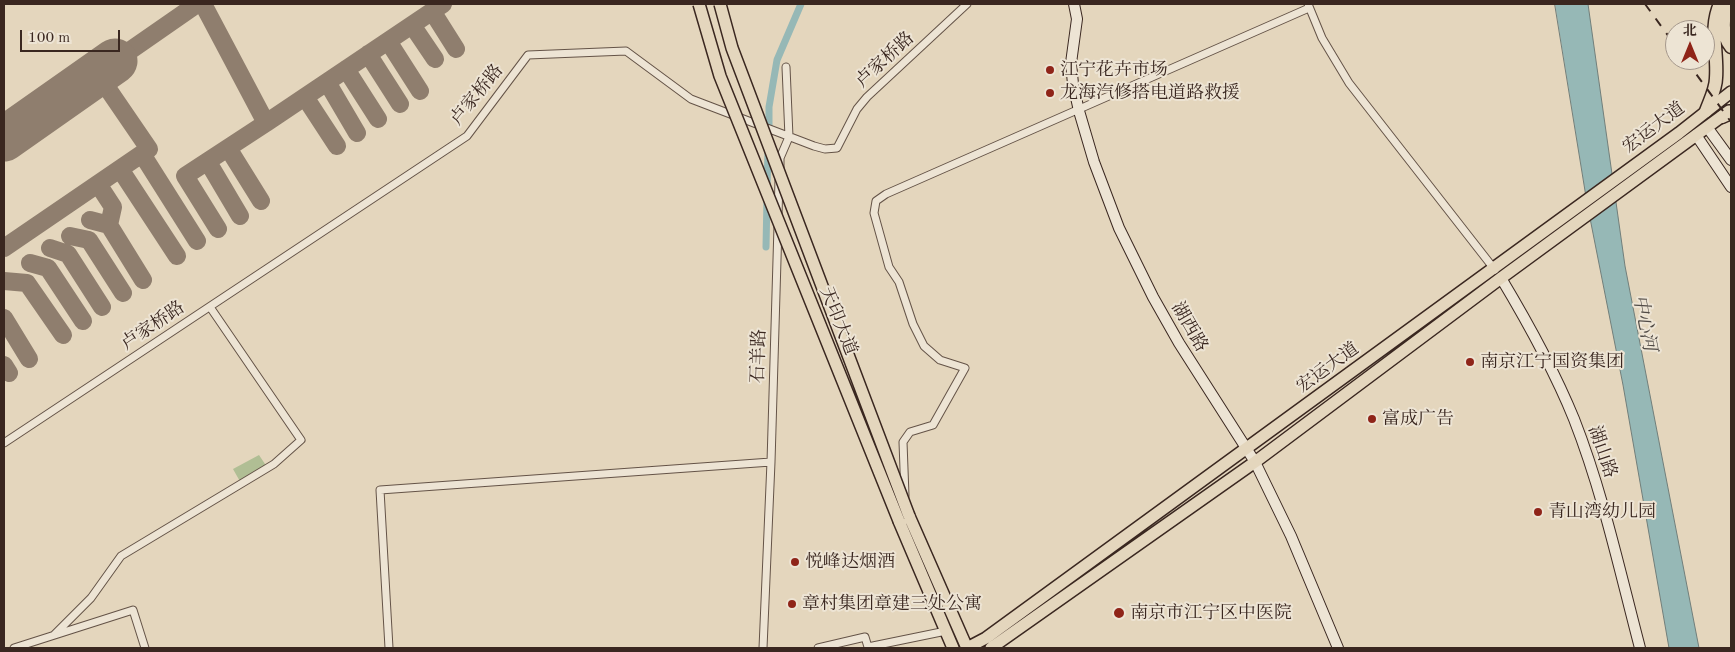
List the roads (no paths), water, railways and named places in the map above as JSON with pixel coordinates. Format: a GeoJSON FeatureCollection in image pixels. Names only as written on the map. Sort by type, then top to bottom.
{"type":"FeatureCollection","features":[{"type":"Feature","properties":{"kind":"highway"},"geometry":{"type":"LineString","coordinates":[[1706,111],[1716,80],[1714,27],[1720,4]]}},
{"type":"Feature","properties":{"kind":"highway"},"geometry":{"type":"LineString","coordinates":[[1728,4],[1723,18],[1724,34],[1731,47]]}},
{"type":"Feature","properties":{"kind":"main road","name":"天印大道"},"geometry":{"type":"LineString","coordinates":[[700,4],[720,76],[904,519],[967,648]]}},
{"type":"Feature","properties":{"kind":"main road","name":"天印大道"},"geometry":{"type":"LineString","coordinates":[[720,4],[732,48],[953,648]]}},
{"type":"Feature","properties":{"kind":"main road","name":"宏运大道"},"geometry":{"type":"LineString","coordinates":[[967,648],[986,638],[1247,449],[1731,92]]}},
{"type":"Feature","properties":{"kind":"main road","name":"宏运大道"},"geometry":{"type":"LineString","coordinates":[[991,648],[1255,462],[1620,190],[1707,126],[1728,113]]}},
{"type":"Feature","properties":{"kind":"street","name":"卢家桥路"},"geometry":{"type":"LineString","coordinates":[[4,443],[467,136],[528,55],[626,51],[691,99],[814,146],[837,148],[857,109],[868,96],[967,4]]}},
{"type":"Feature","properties":{"kind":"street","name":"湖西路"},"geometry":{"type":"LineString","coordinates":[[1074,4],[1077,18],[1071,63],[1072,84],[1094,162],[1118,228],[1179,343],[1255,462],[1291,536],[1338,648]]}},
{"type":"Feature","properties":{"kind":"street"},"geometry":{"type":"LineString","coordinates":[[904,519],[903,442],[910,432],[932,425],[964,368],[940,360],[924,346],[913,324],[899,282],[889,267],[874,213],[876,201],[886,194],[1079,111],[1308,6],[1322,38],[1349,83],[1501,278]]}},
{"type":"Feature","properties":{"kind":"street","name":"石羊路"},"geometry":{"type":"LineString","coordinates":[[762,648],[771,462],[780,158],[789,137],[786,67]]}},
{"type":"Feature","properties":{"kind":"street"},"geometry":{"type":"LineString","coordinates":[[1707,126],[1731,160]]}},
{"type":"Feature","properties":{"kind":"street"},"geometry":{"type":"LineString","coordinates":[[1696,135],[1731,187]]}},
{"type":"Feature","properties":{"kind":"street","name":"湖山路"},"geometry":{"type":"LineString","coordinates":[[1501,278],[1538,342],[1574,419],[1601,499],[1640,648]]}},
{"type":"Feature","properties":{"kind":"street"},"geometry":{"type":"LineString","coordinates":[[54,635],[91,598],[121,556],[274,464],[301,440],[210,306]]}},
{"type":"Feature","properties":{"kind":"street"},"geometry":{"type":"LineString","coordinates":[[390,648],[380,490],[771,462]]}},
{"type":"Feature","properties":{"kind":"street"},"geometry":{"type":"LineString","coordinates":[[14,648],[133,610],[145,648]]}},
{"type":"Feature","properties":{"kind":"street"},"geometry":{"type":"LineString","coordinates":[[818,648],[865,637],[868,647],[946,631]]}},
{"type":"Feature","properties":{"kind":"water"},"geometry":{"type":"Polygon","coordinates":[[[1555,4],[1588,4],[1625,266],[1699,648],[1669,648],[1623,385],[1587,203],[1555,4]]]}},
{"type":"Feature","properties":{"kind":"waterway"},"geometry":{"type":"LineString","coordinates":[[769,133],[769,107],[777,60],[801,4]]}},
{"type":"Feature","properties":{"kind":"waterway"},"geometry":{"type":"LineString","coordinates":[[767,188],[768,151]]}},
{"type":"Feature","properties":{"kind":"waterway"},"geometry":{"type":"LineString","coordinates":[[766,247],[767,198]]}},
{"type":"Feature","properties":{"kind":"railway"},"geometry":{"type":"LineString","coordinates":[[1645,4],[1665,31]]}},
{"type":"Feature","properties":{"kind":"railway"},"geometry":{"type":"LineString","coordinates":[[1693,70],[1731,122]]}},
{"type":"Feature","properties":{"kind":"place","name":"江宁花卉市场"},"geometry":{"type":"Point","coordinates":[1050,70]}},
{"type":"Feature","properties":{"kind":"place","name":"龙海汽修搭电道路救援"},"geometry":{"type":"Point","coordinates":[1050,93]}},
{"type":"Feature","properties":{"kind":"place","name":"南京江宁国资集团"},"geometry":{"type":"Point","coordinates":[1470,362]}},
{"type":"Feature","properties":{"kind":"place","name":"富成广告"},"geometry":{"type":"Point","coordinates":[1372,419]}},
{"type":"Feature","properties":{"kind":"place","name":"青山湾幼儿园"},"geometry":{"type":"Point","coordinates":[1538,512]}},
{"type":"Feature","properties":{"kind":"place","name":"悦峰达烟酒"},"geometry":{"type":"Point","coordinates":[795,562]}},
{"type":"Feature","properties":{"kind":"place","name":"章村集团章建三处公寓"},"geometry":{"type":"Point","coordinates":[792,604]}},
{"type":"Feature","properties":{"kind":"place","name":"南京市江宁区中医院"},"geometry":{"type":"Point","coordinates":[1119,613]}},
{"type":"Feature","properties":{"kind":"water label","name":"中心河"},"geometry":{"type":"Point","coordinates":[1644,323]}}]}
